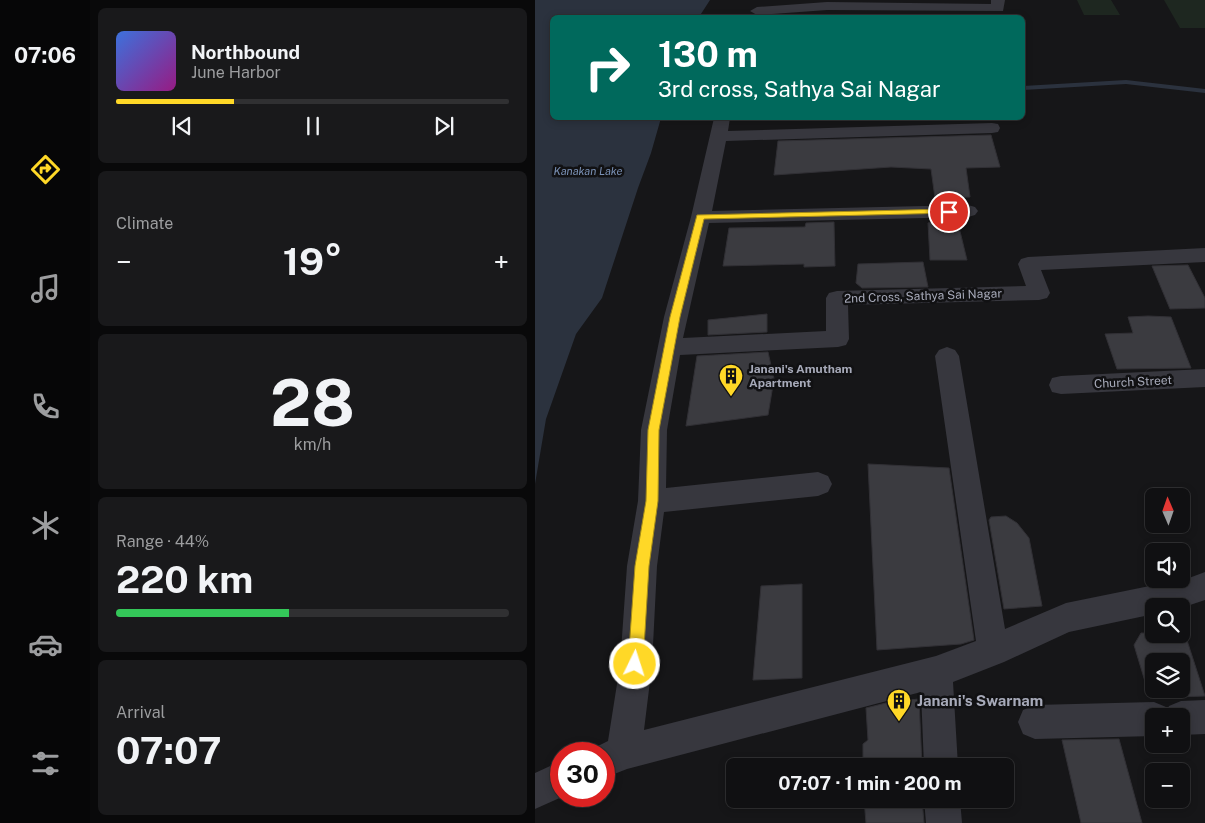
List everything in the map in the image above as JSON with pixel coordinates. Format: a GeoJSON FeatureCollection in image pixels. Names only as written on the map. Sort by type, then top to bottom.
{"type":"FeatureCollection","features":[{"type":"Feature","properties":{"kind":"street"},"geometry":{"type":"LineString","coordinates":[[757,9],[827,6],[998,8],[998,0]]}},
{"type":"Feature","properties":{"kind":"street"},"geometry":{"type":"LineString","coordinates":[[615,752],[635,664],[642,566],[652,501],[654,430],[669,347],[701,217],[720,127],[991,128]]}},
{"type":"Feature","properties":{"kind":"street"},"geometry":{"type":"LineString","coordinates":[[701,217],[968,211]]}},
{"type":"Feature","properties":{"kind":"street","name":"2nd Cross, Sathya Sai Nagar"},"geometry":{"type":"LineString","coordinates":[[669,347],[838,339],[837,298],[1039,293],[1028,264],[1205,255]]}},
{"type":"Feature","properties":{"kind":"street"},"geometry":{"type":"LineString","coordinates":[[947,356],[993,651]]}},
{"type":"Feature","properties":{"kind":"street","name":"Church Street"},"geometry":{"type":"LineString","coordinates":[[1061,385],[1205,378]]}},
{"type":"Feature","properties":{"kind":"street"},"geometry":{"type":"LineString","coordinates":[[652,501],[818,484]]}},
{"type":"Feature","properties":{"kind":"street"},"geometry":{"type":"LineString","coordinates":[[615,756],[936,672],[993,651],[1065,618],[1189,592],[1205,586]]}},
{"type":"Feature","properties":{"kind":"street"},"geometry":{"type":"LineString","coordinates":[[936,672],[941,758]]}},
{"type":"Feature","properties":{"kind":"street"},"geometry":{"type":"LineString","coordinates":[[1190,718],[1205,717]]}},
{"type":"Feature","properties":{"kind":"street"},"geometry":{"type":"LineString","coordinates":[[1035,722],[1145,718]]}},
{"type":"Feature","properties":{"kind":"street"},"geometry":{"type":"LineString","coordinates":[[535,791],[550,784]]}},
{"type":"Feature","properties":{"kind":"street"},"geometry":{"type":"LineString","coordinates":[[943,808],[944,823]]}},
{"type":"Feature","properties":{"kind":"shaded area"},"geometry":{"type":"Polygon","coordinates":[[[1077,0],[1111,0],[1120,15],[1084,15],[1077,0]]]}},
{"type":"Feature","properties":{"kind":"shaded area"},"geometry":{"type":"Polygon","coordinates":[[[1164,0],[1205,0],[1205,28],[1180,28],[1164,0]]]}},
{"type":"Feature","properties":{"kind":"water","name":"Kanakan Lake"},"geometry":{"type":"Polygon","coordinates":[[[535,0],[710,0],[700,15],[550,15],[550,120],[660,120],[602,298],[576,334],[546,419],[535,484],[535,0]]]}},
{"type":"Feature","properties":{"kind":"building"},"geometry":{"type":"Polygon","coordinates":[[[991,135],[1000,167],[966,168],[970,197],[935,198],[931,169],[891,167],[774,175],[778,141],[991,135]]]}},
{"type":"Feature","properties":{"kind":"building"},"geometry":{"type":"Polygon","coordinates":[[[957,219],[967,260],[930,260],[928,223],[935,220],[957,219]]]}},
{"type":"Feature","properties":{"kind":"building"},"geometry":{"type":"Polygon","coordinates":[[[834,222],[835,266],[804,267],[804,264],[723,266],[729,228],[805,227],[806,223],[834,222]]]}},
{"type":"Feature","properties":{"kind":"building"},"geometry":{"type":"Polygon","coordinates":[[[923,262],[928,287],[862,288],[856,283],[858,264],[923,262]]]}},
{"type":"Feature","properties":{"kind":"building"},"geometry":{"type":"Polygon","coordinates":[[[1188,265],[1205,298],[1205,308],[1170,309],[1152,266],[1188,265]]]}},
{"type":"Feature","properties":{"kind":"building"},"geometry":{"type":"Polygon","coordinates":[[[767,314],[767,332],[708,335],[708,320],[767,314]]]}},
{"type":"Feature","properties":{"kind":"building"},"geometry":{"type":"Polygon","coordinates":[[[1128,317],[1171,317],[1191,368],[1117,369],[1105,334],[1133,333],[1128,317]]]}},
{"type":"Feature","properties":{"kind":"building","name":"Janani's Amutham Apartment"},"geometry":{"type":"Polygon","coordinates":[[[768,352],[774,379],[768,415],[686,426],[697,356],[768,352]]]}},
{"type":"Feature","properties":{"kind":"building"},"geometry":{"type":"Polygon","coordinates":[[[868,464],[949,468],[974,640],[961,644],[877,650],[868,464]]]}},
{"type":"Feature","properties":{"kind":"building"},"geometry":{"type":"Polygon","coordinates":[[[1006,516],[1017,523],[1029,538],[1042,606],[1004,609],[989,520],[991,517],[1006,516]]]}},
{"type":"Feature","properties":{"kind":"building"},"geometry":{"type":"Polygon","coordinates":[[[802,584],[802,678],[753,680],[761,586],[802,584]]]}},
{"type":"Feature","properties":{"kind":"building"},"geometry":{"type":"Polygon","coordinates":[[[1141,633],[1145,633],[1145,643],[1188,643],[1205,696],[1190,697],[1190,653],[1145,653],[1145,681],[1134,645],[1141,633]]]}},
{"type":"Feature","properties":{"kind":"building","name":"Janani's Swarnam"},"geometry":{"type":"Polygon","coordinates":[[[919,699],[922,758],[863,758],[863,744],[868,740],[866,708],[890,702],[919,699]]]}},
{"type":"Feature","properties":{"kind":"building"},"geometry":{"type":"Polygon","coordinates":[[[1119,739],[1142,823],[1081,823],[1062,740],[1119,739]]]}},
{"type":"Feature","properties":{"kind":"building"},"geometry":{"type":"Polygon","coordinates":[[[865,808],[923,808],[924,823],[866,823],[865,808]]]}},
{"type":"Feature","properties":{"kind":"waterway"},"geometry":{"type":"LineString","coordinates":[[1025,88],[1126,82],[1205,91]]}},
{"type":"Feature","properties":{"kind":"place","name":"Janani's Amutham Apartment"},"geometry":{"type":"Point","coordinates":[731,397]}},
{"type":"Feature","properties":{"kind":"place","name":"Janani's Swarnam"},"geometry":{"type":"Point","coordinates":[899,722]}},
{"type":"Feature","properties":{"kind":"route"},"geometry":{"type":"LineString","coordinates":[[635,664],[642,566],[652,501],[654,430],[675,317],[701,217],[949,212]]}}]}
